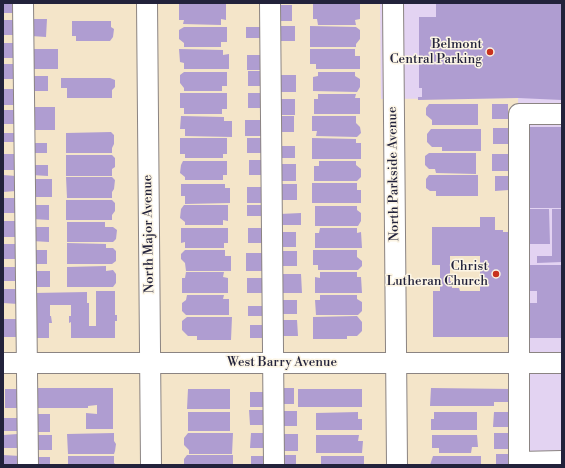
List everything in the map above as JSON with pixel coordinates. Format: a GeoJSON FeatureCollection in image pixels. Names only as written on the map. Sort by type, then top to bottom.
{"type":"FeatureCollection","features":[{"type":"Feature","properties":{"kind":"street"},"geometry":{"type":"LineString","coordinates":[[23,3],[28,465]]}},
{"type":"Feature","properties":{"kind":"street","name":"North Major Avenue"},"geometry":{"type":"LineString","coordinates":[[147,3],[151,465]]}},
{"type":"Feature","properties":{"kind":"street"},"geometry":{"type":"LineString","coordinates":[[270,3],[274,465]]}},
{"type":"Feature","properties":{"kind":"street","name":"North Parkside Avenue"},"geometry":{"type":"LineString","coordinates":[[393,3],[397,465]]}},
{"type":"Feature","properties":{"kind":"street"},"geometry":{"type":"LineString","coordinates":[[562,114],[519,114],[518,363],[519,463],[562,461]]}},
{"type":"Feature","properties":{"kind":"street","name":"West Barry Avenue"},"geometry":{"type":"LineString","coordinates":[[3,363],[562,363]]}},
{"type":"Feature","properties":{"kind":"shaded area"},"geometry":{"type":"Polygon","coordinates":[[[380,3],[562,3],[562,465],[521,465],[518,98],[381,99],[380,3]]]}},
{"type":"Feature","properties":{"kind":"building"},"geometry":{"type":"Polygon","coordinates":[[[3,3],[16,3],[16,13],[3,13],[3,3]]]}},
{"type":"Feature","properties":{"kind":"building"},"geometry":{"type":"Polygon","coordinates":[[[179,4],[226,4],[226,20],[221,19],[221,25],[183,24],[184,20],[179,20],[179,4]]]}},
{"type":"Feature","properties":{"kind":"building"},"geometry":{"type":"Polygon","coordinates":[[[313,4],[360,4],[360,19],[355,20],[356,25],[318,25],[317,19],[313,19],[313,4]]]}},
{"type":"Feature","properties":{"kind":"building","name":"Belmont Central Parking"},"geometry":{"type":"Polygon","coordinates":[[[436,4],[562,4],[562,100],[518,98],[418,100],[418,97],[422,97],[422,88],[419,88],[419,17],[436,17],[436,4]]]}},
{"type":"Feature","properties":{"kind":"building"},"geometry":{"type":"Polygon","coordinates":[[[277,5],[292,5],[292,21],[277,21],[277,5]]]}},
{"type":"Feature","properties":{"kind":"building"},"geometry":{"type":"Polygon","coordinates":[[[30,19],[47,19],[46,37],[31,36],[30,19]]]}},
{"type":"Feature","properties":{"kind":"building"},"geometry":{"type":"Polygon","coordinates":[[[3,20],[15,20],[15,35],[3,35],[3,20]]]}},
{"type":"Feature","properties":{"kind":"building"},"geometry":{"type":"Polygon","coordinates":[[[72,21],[111,21],[111,27],[114,29],[113,37],[110,41],[76,41],[76,36],[72,36],[72,21]]]}},
{"type":"Feature","properties":{"kind":"building"},"geometry":{"type":"Polygon","coordinates":[[[278,26],[295,26],[295,41],[278,41],[278,26]]]}},
{"type":"Feature","properties":{"kind":"building"},"geometry":{"type":"Polygon","coordinates":[[[310,26],[356,27],[360,30],[360,39],[356,44],[356,47],[310,47],[310,26]]]}},
{"type":"Feature","properties":{"kind":"building"},"geometry":{"type":"Polygon","coordinates":[[[184,27],[227,27],[227,42],[221,42],[221,47],[184,47],[184,43],[179,39],[179,30],[184,27]]]}},
{"type":"Feature","properties":{"kind":"building"},"geometry":{"type":"Polygon","coordinates":[[[246,27],[263,27],[263,38],[246,38],[246,27]]]}},
{"type":"Feature","properties":{"kind":"building"},"geometry":{"type":"Polygon","coordinates":[[[3,43],[15,43],[15,58],[3,58],[3,43]]]}},
{"type":"Feature","properties":{"kind":"building"},"geometry":{"type":"Polygon","coordinates":[[[32,49],[58,49],[58,69],[32,69],[32,49]]]}},
{"type":"Feature","properties":{"kind":"building"},"geometry":{"type":"Polygon","coordinates":[[[179,49],[223,50],[223,55],[229,54],[229,69],[184,69],[184,63],[180,62],[179,49]]]}},
{"type":"Feature","properties":{"kind":"building"},"geometry":{"type":"Polygon","coordinates":[[[310,49],[355,49],[355,56],[360,56],[360,69],[316,69],[316,64],[310,64],[310,49]]]}},
{"type":"Feature","properties":{"kind":"building"},"geometry":{"type":"Polygon","coordinates":[[[247,55],[262,55],[262,70],[247,70],[247,55]]]}},
{"type":"Feature","properties":{"kind":"building"},"geometry":{"type":"Polygon","coordinates":[[[3,64],[16,64],[16,79],[3,79],[3,64]]]}},
{"type":"Feature","properties":{"kind":"building"},"geometry":{"type":"Polygon","coordinates":[[[248,71],[263,71],[263,86],[248,86],[248,71]]]}},
{"type":"Feature","properties":{"kind":"building"},"geometry":{"type":"Polygon","coordinates":[[[184,72],[227,72],[227,86],[222,86],[222,91],[184,91],[184,88],[180,83],[180,75],[184,72]]]}},
{"type":"Feature","properties":{"kind":"building"},"geometry":{"type":"Polygon","coordinates":[[[318,72],[355,72],[355,76],[360,79],[360,87],[357,92],[313,91],[313,77],[318,76],[318,72]]]}},
{"type":"Feature","properties":{"kind":"building"},"geometry":{"type":"Polygon","coordinates":[[[278,75],[296,75],[296,92],[278,92],[278,75]]]}},
{"type":"Feature","properties":{"kind":"building"},"geometry":{"type":"Polygon","coordinates":[[[31,76],[48,76],[48,91],[31,91],[31,76]]]}},
{"type":"Feature","properties":{"kind":"building"},"geometry":{"type":"Polygon","coordinates":[[[61,78],[110,78],[115,80],[115,87],[112,90],[112,98],[67,98],[67,88],[61,88],[61,78]]]}},
{"type":"Feature","properties":{"kind":"building"},"geometry":{"type":"Polygon","coordinates":[[[3,89],[16,89],[16,105],[3,105],[3,89]]]}},
{"type":"Feature","properties":{"kind":"building"},"geometry":{"type":"Polygon","coordinates":[[[180,93],[227,93],[227,109],[222,109],[222,114],[184,114],[184,108],[180,108],[180,93]]]}},
{"type":"Feature","properties":{"kind":"building"},"geometry":{"type":"Polygon","coordinates":[[[248,93],[262,93],[262,108],[248,108],[248,93]]]}},
{"type":"Feature","properties":{"kind":"building"},"geometry":{"type":"Polygon","coordinates":[[[318,94],[356,94],[355,98],[360,98],[360,114],[314,114],[314,99],[318,99],[318,94]]]}},
{"type":"Feature","properties":{"kind":"building"},"geometry":{"type":"Polygon","coordinates":[[[278,99],[295,99],[295,115],[278,115],[278,99]]]}},
{"type":"Feature","properties":{"kind":"building"},"geometry":{"type":"Polygon","coordinates":[[[429,104],[478,104],[478,125],[432,125],[432,120],[426,115],[426,108],[429,104]]]}},
{"type":"Feature","properties":{"kind":"building"},"geometry":{"type":"Polygon","coordinates":[[[492,104],[508,104],[508,119],[492,119],[492,104]]]}},
{"type":"Feature","properties":{"kind":"building"},"geometry":{"type":"Polygon","coordinates":[[[30,107],[55,107],[55,130],[30,130],[30,107]]]}},
{"type":"Feature","properties":{"kind":"building"},"geometry":{"type":"Polygon","coordinates":[[[3,110],[15,110],[15,124],[3,124],[3,110]]]}},
{"type":"Feature","properties":{"kind":"building"},"geometry":{"type":"Polygon","coordinates":[[[181,116],[224,117],[224,121],[232,121],[232,137],[185,136],[185,129],[180,129],[181,116]]]}},
{"type":"Feature","properties":{"kind":"building"},"geometry":{"type":"Polygon","coordinates":[[[278,116],[294,116],[294,132],[278,132],[278,116]]]}},
{"type":"Feature","properties":{"kind":"building"},"geometry":{"type":"Polygon","coordinates":[[[312,116],[356,116],[356,123],[360,127],[361,133],[357,137],[316,136],[317,131],[312,131],[312,116]]]}},
{"type":"Feature","properties":{"kind":"building"},"geometry":{"type":"Polygon","coordinates":[[[245,120],[263,120],[263,136],[245,136],[245,120]]]}},
{"type":"Feature","properties":{"kind":"building"},"geometry":{"type":"Polygon","coordinates":[[[523,127],[562,127],[562,208],[523,208],[523,127]]]}},
{"type":"Feature","properties":{"kind":"building"},"geometry":{"type":"Polygon","coordinates":[[[493,128],[510,128],[510,144],[493,144],[493,128]]]}},
{"type":"Feature","properties":{"kind":"building"},"geometry":{"type":"Polygon","coordinates":[[[431,129],[481,129],[481,151],[442,151],[442,147],[432,147],[427,142],[427,134],[431,129]]]}},
{"type":"Feature","properties":{"kind":"building"},"geometry":{"type":"Polygon","coordinates":[[[111,132],[114,135],[112,153],[66,153],[66,133],[111,132]]]}},
{"type":"Feature","properties":{"kind":"building"},"geometry":{"type":"Polygon","coordinates":[[[3,133],[16,133],[16,142],[3,142],[3,133]]]}},
{"type":"Feature","properties":{"kind":"building"},"geometry":{"type":"Polygon","coordinates":[[[180,138],[227,138],[227,154],[223,154],[223,158],[185,158],[185,154],[180,154],[180,138]]]}},
{"type":"Feature","properties":{"kind":"building"},"geometry":{"type":"Polygon","coordinates":[[[247,138],[263,138],[263,153],[247,153],[247,138]]]}},
{"type":"Feature","properties":{"kind":"building"},"geometry":{"type":"Polygon","coordinates":[[[312,138],[356,139],[356,143],[361,143],[361,159],[312,159],[312,138]]]}},
{"type":"Feature","properties":{"kind":"building"},"geometry":{"type":"Polygon","coordinates":[[[31,143],[47,143],[47,153],[31,153],[31,143]]]}},
{"type":"Feature","properties":{"kind":"building"},"geometry":{"type":"Polygon","coordinates":[[[279,146],[295,146],[295,158],[279,158],[279,146]]]}},
{"type":"Feature","properties":{"kind":"building"},"geometry":{"type":"Polygon","coordinates":[[[429,153],[476,153],[476,174],[436,173],[435,169],[429,169],[425,165],[425,156],[429,153]]]}},
{"type":"Feature","properties":{"kind":"building"},"geometry":{"type":"Polygon","coordinates":[[[3,154],[16,154],[16,170],[3,170],[3,154]]]}},
{"type":"Feature","properties":{"kind":"building"},"geometry":{"type":"Polygon","coordinates":[[[492,154],[509,154],[508,171],[492,171],[492,154]]]}},
{"type":"Feature","properties":{"kind":"building"},"geometry":{"type":"Polygon","coordinates":[[[66,155],[112,155],[115,158],[115,167],[112,169],[112,176],[66,176],[66,155]]]}},
{"type":"Feature","properties":{"kind":"building"},"geometry":{"type":"Polygon","coordinates":[[[249,160],[265,160],[265,175],[249,175],[249,160]]]}},
{"type":"Feature","properties":{"kind":"building"},"geometry":{"type":"Polygon","coordinates":[[[183,161],[227,161],[227,175],[223,175],[223,180],[185,180],[185,177],[180,173],[183,161]]]}},
{"type":"Feature","properties":{"kind":"building"},"geometry":{"type":"Polygon","coordinates":[[[319,161],[356,161],[356,165],[361,169],[361,177],[357,181],[314,181],[314,166],[319,166],[319,161]]]}},
{"type":"Feature","properties":{"kind":"building"},"geometry":{"type":"Polygon","coordinates":[[[279,164],[296,164],[296,181],[279,181],[279,164]]]}},
{"type":"Feature","properties":{"kind":"building"},"geometry":{"type":"Polygon","coordinates":[[[32,165],[48,165],[48,176],[32,175],[32,165]]]}},
{"type":"Feature","properties":{"kind":"building"},"geometry":{"type":"Polygon","coordinates":[[[3,175],[16,176],[16,191],[3,192],[3,175]]]}},
{"type":"Feature","properties":{"kind":"building"},"geometry":{"type":"Polygon","coordinates":[[[429,175],[478,175],[478,196],[436,196],[436,191],[430,191],[426,188],[426,179],[429,175]]]}},
{"type":"Feature","properties":{"kind":"building"},"geometry":{"type":"Polygon","coordinates":[[[495,176],[509,176],[509,190],[495,191],[495,176]]]}},
{"type":"Feature","properties":{"kind":"building"},"geometry":{"type":"Polygon","coordinates":[[[66,177],[112,177],[115,180],[112,198],[67,198],[66,177]]]}},
{"type":"Feature","properties":{"kind":"building"},"geometry":{"type":"Polygon","coordinates":[[[34,179],[52,179],[52,197],[33,197],[34,179]]]}},
{"type":"Feature","properties":{"kind":"building"},"geometry":{"type":"Polygon","coordinates":[[[312,183],[357,183],[357,190],[361,190],[361,203],[312,203],[312,183]]]}},
{"type":"Feature","properties":{"kind":"building"},"geometry":{"type":"Polygon","coordinates":[[[181,184],[225,184],[225,188],[230,188],[230,203],[185,204],[185,196],[181,196],[181,184]]]}},
{"type":"Feature","properties":{"kind":"building"},"geometry":{"type":"Polygon","coordinates":[[[278,184],[297,184],[297,200],[278,200],[278,184]]]}},
{"type":"Feature","properties":{"kind":"building"},"geometry":{"type":"Polygon","coordinates":[[[247,187],[264,187],[264,203],[247,203],[247,187]]]}},
{"type":"Feature","properties":{"kind":"building"},"geometry":{"type":"Polygon","coordinates":[[[3,198],[16,198],[16,213],[3,213],[3,198]]]}},
{"type":"Feature","properties":{"kind":"building"},"geometry":{"type":"Polygon","coordinates":[[[66,200],[112,200],[115,203],[115,211],[112,215],[112,220],[66,220],[66,200]]]}},
{"type":"Feature","properties":{"kind":"building"},"geometry":{"type":"Polygon","coordinates":[[[32,205],[49,205],[49,220],[32,219],[32,205]]]}},
{"type":"Feature","properties":{"kind":"building"},"geometry":{"type":"Polygon","coordinates":[[[184,205],[228,205],[228,221],[223,220],[223,225],[185,225],[185,222],[180,218],[181,209],[184,205]]]}},
{"type":"Feature","properties":{"kind":"building"},"geometry":{"type":"Polygon","coordinates":[[[247,205],[264,205],[264,216],[247,216],[247,205]]]}},
{"type":"Feature","properties":{"kind":"building"},"geometry":{"type":"Polygon","coordinates":[[[315,206],[357,206],[357,210],[361,213],[361,221],[358,226],[315,226],[315,206]]]}},
{"type":"Feature","properties":{"kind":"building"},"geometry":{"type":"Polygon","coordinates":[[[523,209],[549,209],[550,244],[528,244],[523,209]]]}},
{"type":"Feature","properties":{"kind":"building"},"geometry":{"type":"Polygon","coordinates":[[[552,209],[562,209],[562,262],[537,263],[537,256],[552,256],[552,209]]]}},
{"type":"Feature","properties":{"kind":"building"},"geometry":{"type":"Polygon","coordinates":[[[301,213],[301,225],[280,225],[280,214],[301,213]]]}},
{"type":"Feature","properties":{"kind":"building","name":"Christ Lutheran Church"},"geometry":{"type":"Polygon","coordinates":[[[480,217],[495,217],[495,230],[512,232],[512,337],[433,337],[433,291],[440,291],[440,265],[432,265],[432,227],[480,227],[480,217]],[[450,256],[450,281],[452,281],[452,288],[459,288],[460,291],[480,291],[480,256],[450,256]]]}},
{"type":"Feature","properties":{"kind":"building"},"geometry":{"type":"Polygon","coordinates":[[[3,221],[17,221],[17,237],[3,237],[3,221]]]}},
{"type":"Feature","properties":{"kind":"building"},"geometry":{"type":"Polygon","coordinates":[[[67,222],[105,222],[105,227],[113,227],[117,230],[116,239],[113,242],[67,242],[67,222]]]}},
{"type":"Feature","properties":{"kind":"building"},"geometry":{"type":"Polygon","coordinates":[[[32,227],[49,227],[49,242],[32,241],[32,227]]]}},
{"type":"Feature","properties":{"kind":"building"},"geometry":{"type":"Polygon","coordinates":[[[181,228],[228,228],[228,243],[224,243],[224,248],[185,248],[185,242],[181,243],[181,228]]]}},
{"type":"Feature","properties":{"kind":"building"},"geometry":{"type":"Polygon","coordinates":[[[248,228],[264,228],[264,243],[248,243],[248,228]]]}},
{"type":"Feature","properties":{"kind":"building"},"geometry":{"type":"Polygon","coordinates":[[[320,228],[357,228],[357,233],[361,232],[362,248],[315,248],[315,233],[319,233],[320,228]]]}},
{"type":"Feature","properties":{"kind":"building"},"geometry":{"type":"Polygon","coordinates":[[[279,232],[296,232],[296,247],[279,247],[279,232]]]}},
{"type":"Feature","properties":{"kind":"building"},"geometry":{"type":"Polygon","coordinates":[[[67,243],[106,244],[106,248],[113,248],[116,251],[116,261],[112,264],[67,264],[67,243]]]}},
{"type":"Feature","properties":{"kind":"building"},"geometry":{"type":"Polygon","coordinates":[[[3,244],[17,244],[17,259],[3,259],[3,244]]]}},
{"type":"Feature","properties":{"kind":"building"},"geometry":{"type":"Polygon","coordinates":[[[33,250],[47,250],[47,264],[32,264],[33,250]]]}},
{"type":"Feature","properties":{"kind":"building"},"geometry":{"type":"Polygon","coordinates":[[[185,250],[225,250],[225,256],[231,256],[231,271],[186,271],[185,263],[181,259],[181,254],[185,250]]]}},
{"type":"Feature","properties":{"kind":"building"},"geometry":{"type":"Polygon","coordinates":[[[313,250],[357,250],[357,257],[362,261],[362,266],[358,270],[318,270],[318,265],[313,265],[313,250]]]}},
{"type":"Feature","properties":{"kind":"building"},"geometry":{"type":"Polygon","coordinates":[[[281,251],[297,251],[297,266],[281,266],[281,251]]]}},
{"type":"Feature","properties":{"kind":"building"},"geometry":{"type":"Polygon","coordinates":[[[246,253],[264,253],[264,271],[246,271],[246,253]]]}},
{"type":"Feature","properties":{"kind":"building"},"geometry":{"type":"Polygon","coordinates":[[[525,265],[562,265],[562,338],[525,338],[524,303],[537,303],[537,291],[524,291],[525,265]]]}},
{"type":"Feature","properties":{"kind":"building"},"geometry":{"type":"Polygon","coordinates":[[[106,266],[106,271],[113,270],[116,274],[116,283],[113,287],[67,287],[67,267],[106,266]]]}},
{"type":"Feature","properties":{"kind":"building"},"geometry":{"type":"Polygon","coordinates":[[[3,267],[17,267],[17,281],[3,281],[3,267]]]}},
{"type":"Feature","properties":{"kind":"building"},"geometry":{"type":"Polygon","coordinates":[[[33,271],[50,271],[50,287],[33,287],[33,271]]]}},
{"type":"Feature","properties":{"kind":"building"},"geometry":{"type":"Polygon","coordinates":[[[186,272],[224,272],[223,277],[228,278],[228,293],[182,293],[182,278],[185,278],[186,272]]]}},
{"type":"Feature","properties":{"kind":"building"},"geometry":{"type":"Polygon","coordinates":[[[320,272],[357,272],[357,277],[361,277],[362,293],[315,293],[315,277],[320,278],[320,272]]]}},
{"type":"Feature","properties":{"kind":"building"},"geometry":{"type":"Polygon","coordinates":[[[279,274],[301,274],[302,293],[279,293],[279,274]]]}},
{"type":"Feature","properties":{"kind":"building"},"geometry":{"type":"Polygon","coordinates":[[[247,278],[264,278],[265,293],[247,293],[247,278]]]}},
{"type":"Feature","properties":{"kind":"building"},"geometry":{"type":"Polygon","coordinates":[[[3,289],[18,289],[18,304],[3,303],[3,289]]]}},
{"type":"Feature","properties":{"kind":"building"},"geometry":{"type":"Polygon","coordinates":[[[96,291],[115,291],[115,315],[117,315],[117,321],[115,321],[115,338],[71,338],[71,322],[69,323],[69,316],[71,316],[71,305],[50,305],[50,316],[52,323],[49,323],[49,338],[32,338],[34,293],[87,292],[87,303],[89,303],[89,326],[96,326],[96,291]]]}},
{"type":"Feature","properties":{"kind":"building"},"geometry":{"type":"Polygon","coordinates":[[[187,295],[224,295],[223,299],[229,299],[229,315],[186,315],[182,311],[182,303],[186,300],[187,295]]]}},
{"type":"Feature","properties":{"kind":"building"},"geometry":{"type":"Polygon","coordinates":[[[320,295],[357,295],[357,299],[362,302],[362,311],[358,315],[316,315],[315,300],[320,300],[320,295]]]}},
{"type":"Feature","properties":{"kind":"building"},"geometry":{"type":"Polygon","coordinates":[[[279,300],[297,300],[297,314],[279,314],[279,300]]]}},
{"type":"Feature","properties":{"kind":"building"},"geometry":{"type":"Polygon","coordinates":[[[248,306],[264,306],[264,316],[248,316],[248,306]]]}},
{"type":"Feature","properties":{"kind":"building"},"geometry":{"type":"Polygon","coordinates":[[[357,316],[362,322],[362,331],[357,336],[347,336],[347,339],[313,339],[313,317],[357,316]]]}},
{"type":"Feature","properties":{"kind":"building"},"geometry":{"type":"Polygon","coordinates":[[[187,317],[232,317],[231,340],[197,340],[197,336],[188,336],[182,330],[182,321],[187,317]]]}},
{"type":"Feature","properties":{"kind":"building"},"geometry":{"type":"Polygon","coordinates":[[[4,319],[17,319],[18,337],[3,337],[4,319]]]}},
{"type":"Feature","properties":{"kind":"building"},"geometry":{"type":"Polygon","coordinates":[[[280,320],[297,320],[298,336],[279,336],[280,320]]]}},
{"type":"Feature","properties":{"kind":"building"},"geometry":{"type":"Polygon","coordinates":[[[250,325],[264,325],[264,338],[250,338],[250,325]]]}},
{"type":"Feature","properties":{"kind":"building"},"geometry":{"type":"Polygon","coordinates":[[[35,388],[113,388],[113,429],[86,429],[86,413],[97,414],[97,405],[88,406],[88,408],[35,408],[35,388]]]}},
{"type":"Feature","properties":{"kind":"building"},"geometry":{"type":"Polygon","coordinates":[[[279,388],[294,388],[294,404],[280,404],[279,388]]]}},
{"type":"Feature","properties":{"kind":"building"},"geometry":{"type":"Polygon","coordinates":[[[431,388],[512,389],[512,402],[494,402],[494,406],[430,406],[431,388]]]}},
{"type":"Feature","properties":{"kind":"building"},"geometry":{"type":"Polygon","coordinates":[[[5,389],[20,389],[20,408],[5,408],[5,389]]]}},
{"type":"Feature","properties":{"kind":"building"},"geometry":{"type":"Polygon","coordinates":[[[188,389],[230,389],[230,409],[187,409],[188,389]]]}},
{"type":"Feature","properties":{"kind":"building"},"geometry":{"type":"Polygon","coordinates":[[[298,389],[362,389],[362,407],[298,407],[298,389]]]}},
{"type":"Feature","properties":{"kind":"building"},"geometry":{"type":"Polygon","coordinates":[[[250,392],[266,392],[266,407],[250,407],[250,392]]]}},
{"type":"Feature","properties":{"kind":"building"},"geometry":{"type":"Polygon","coordinates":[[[249,410],[265,410],[266,425],[250,425],[249,410]]]}},
{"type":"Feature","properties":{"kind":"building"},"geometry":{"type":"Polygon","coordinates":[[[281,411],[297,411],[297,426],[281,426],[281,411]]]}},
{"type":"Feature","properties":{"kind":"building"},"geometry":{"type":"Polygon","coordinates":[[[188,412],[230,412],[230,431],[188,431],[188,412]]]}},
{"type":"Feature","properties":{"kind":"building"},"geometry":{"type":"Polygon","coordinates":[[[358,412],[358,419],[362,419],[362,430],[316,430],[316,413],[358,412]]]}},
{"type":"Feature","properties":{"kind":"building"},"geometry":{"type":"Polygon","coordinates":[[[434,412],[477,412],[477,430],[431,430],[431,419],[434,419],[434,412]]]}},
{"type":"Feature","properties":{"kind":"building"},"geometry":{"type":"Polygon","coordinates":[[[494,412],[511,412],[511,427],[493,427],[494,412]]]}},
{"type":"Feature","properties":{"kind":"building"},"geometry":{"type":"Polygon","coordinates":[[[36,414],[50,414],[50,432],[35,432],[36,414]]]}},
{"type":"Feature","properties":{"kind":"building"},"geometry":{"type":"Polygon","coordinates":[[[4,418],[19,418],[19,431],[4,431],[4,418]]]}},
{"type":"Feature","properties":{"kind":"building"},"geometry":{"type":"Polygon","coordinates":[[[114,433],[114,441],[116,444],[114,454],[68,454],[67,434],[114,433]]]}},
{"type":"Feature","properties":{"kind":"building"},"geometry":{"type":"Polygon","coordinates":[[[188,433],[233,433],[232,454],[189,454],[189,450],[184,445],[184,438],[188,433]]]}},
{"type":"Feature","properties":{"kind":"building"},"geometry":{"type":"Polygon","coordinates":[[[251,433],[266,433],[266,448],[250,448],[251,433]]]}},
{"type":"Feature","properties":{"kind":"building"},"geometry":{"type":"Polygon","coordinates":[[[494,433],[511,433],[512,449],[494,449],[494,433]]]}},
{"type":"Feature","properties":{"kind":"building"},"geometry":{"type":"Polygon","coordinates":[[[18,434],[18,448],[3,448],[3,435],[18,434]]]}},
{"type":"Feature","properties":{"kind":"building"},"geometry":{"type":"Polygon","coordinates":[[[281,434],[298,434],[298,451],[281,451],[281,434]]]}},
{"type":"Feature","properties":{"kind":"building"},"geometry":{"type":"Polygon","coordinates":[[[35,435],[52,435],[52,450],[36,450],[35,435]]]}},
{"type":"Feature","properties":{"kind":"building"},"geometry":{"type":"Polygon","coordinates":[[[316,435],[359,435],[358,441],[363,441],[362,453],[316,453],[316,435]]]}},
{"type":"Feature","properties":{"kind":"building"},"geometry":{"type":"Polygon","coordinates":[[[432,435],[477,435],[478,447],[472,447],[471,453],[439,453],[439,448],[432,448],[432,435]]]}},
{"type":"Feature","properties":{"kind":"building"},"geometry":{"type":"Polygon","coordinates":[[[496,454],[512,454],[512,465],[496,465],[496,454]]]}},
{"type":"Feature","properties":{"kind":"building"},"geometry":{"type":"Polygon","coordinates":[[[3,455],[20,456],[20,465],[3,465],[3,455]]]}},
{"type":"Feature","properties":{"kind":"building"},"geometry":{"type":"Polygon","coordinates":[[[187,455],[233,455],[233,465],[184,465],[184,459],[187,455]]]}},
{"type":"Feature","properties":{"kind":"building"},"geometry":{"type":"Polygon","coordinates":[[[281,455],[296,455],[296,465],[282,465],[281,455]]]}},
{"type":"Feature","properties":{"kind":"building"},"geometry":{"type":"Polygon","coordinates":[[[68,456],[114,456],[114,463],[116,465],[68,465],[68,456]]]}},
{"type":"Feature","properties":{"kind":"building"},"geometry":{"type":"Polygon","coordinates":[[[251,456],[266,456],[266,465],[251,465],[251,456]]]}},
{"type":"Feature","properties":{"kind":"building"},"geometry":{"type":"Polygon","coordinates":[[[321,456],[364,456],[364,465],[321,465],[321,456]]]}},
{"type":"Feature","properties":{"kind":"building"},"geometry":{"type":"Polygon","coordinates":[[[433,456],[481,456],[481,465],[430,465],[433,456]]]}},
{"type":"Feature","properties":{"kind":"building"},"geometry":{"type":"Polygon","coordinates":[[[35,457],[50,457],[50,465],[35,465],[35,457]]]}},
{"type":"Feature","properties":{"kind":"place","name":"Belmont Central Parking"},"geometry":{"type":"Point","coordinates":[490,52]}},
{"type":"Feature","properties":{"kind":"place","name":"Christ Lutheran Church"},"geometry":{"type":"Point","coordinates":[496,274]}}]}
